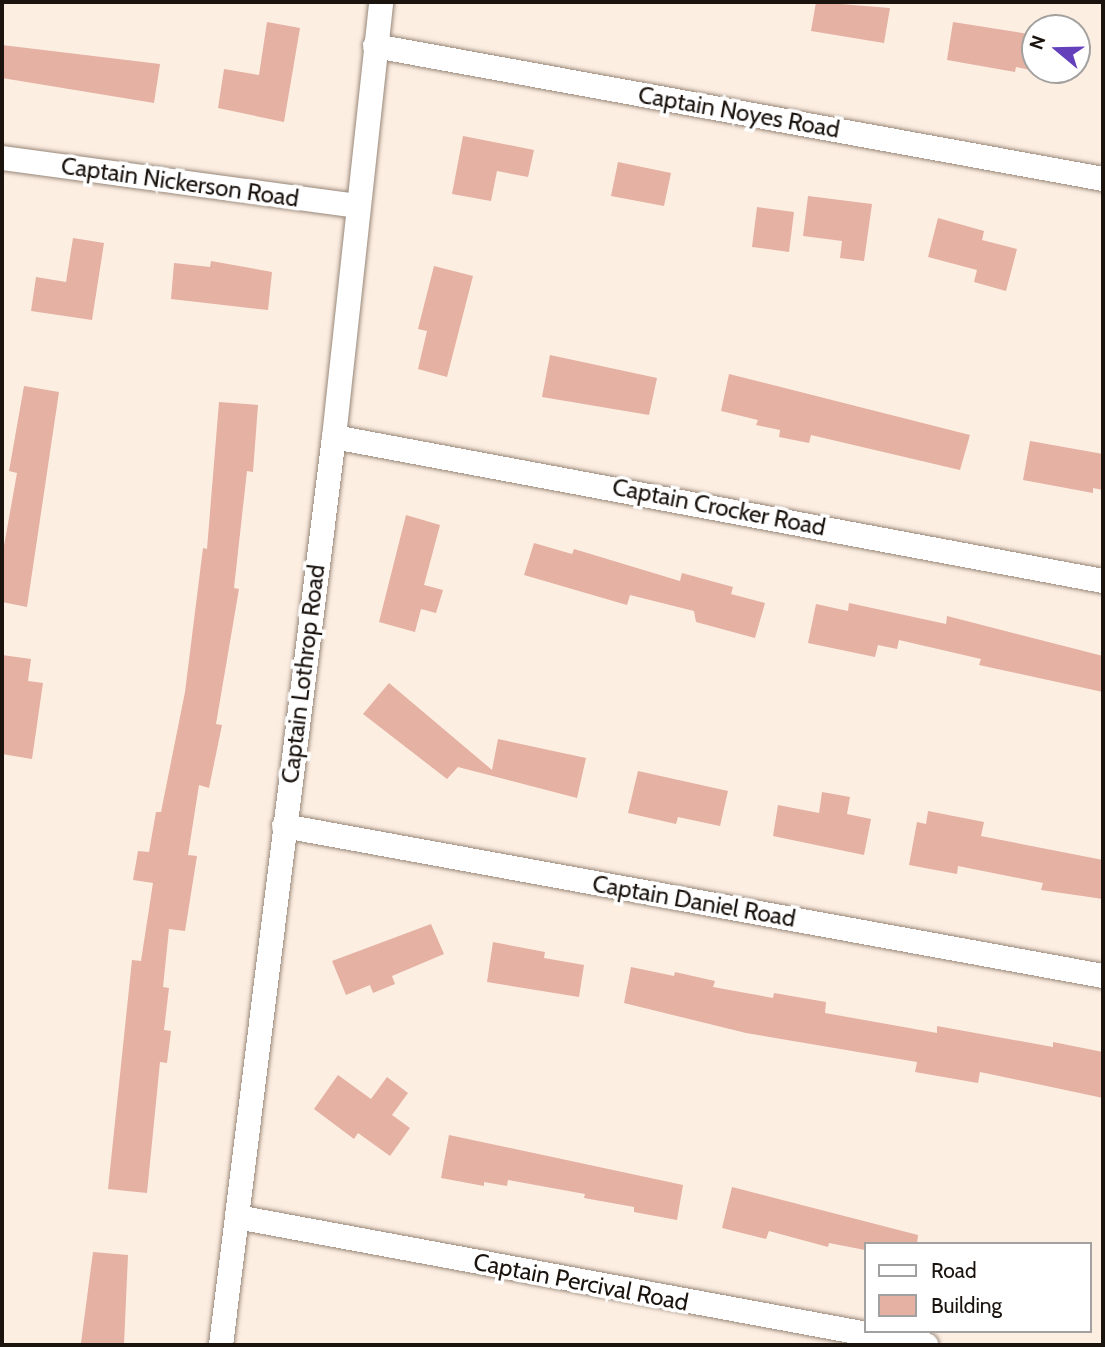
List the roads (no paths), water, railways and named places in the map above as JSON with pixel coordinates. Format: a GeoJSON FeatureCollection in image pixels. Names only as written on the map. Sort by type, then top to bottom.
{"type":"FeatureCollection","features":[{"type":"Feature","properties":{"kind":"street","name":"Captain Lothrop Road"},"geometry":{"type":"LineString","coordinates":[[221,1345],[334,437],[381,2]]}},
{"type":"Feature","properties":{"kind":"street","name":"Captain Noyes Road"},"geometry":{"type":"LineString","coordinates":[[375,46],[1103,178]]}},
{"type":"Feature","properties":{"kind":"street","name":"Captain Nickerson Road"},"geometry":{"type":"LineString","coordinates":[[2,158],[358,206]]}},
{"type":"Feature","properties":{"kind":"street","name":"Captain Crocker Road"},"geometry":{"type":"LineString","coordinates":[[334,437],[1103,582]]}},
{"type":"Feature","properties":{"kind":"street","name":"Captain Daniel Road"},"geometry":{"type":"LineString","coordinates":[[284,826],[1103,976]]}},
{"type":"Feature","properties":{"kind":"street","name":"Captain Percival Road"},"geometry":{"type":"LineString","coordinates":[[237,1217],[926,1345]]}}]}
